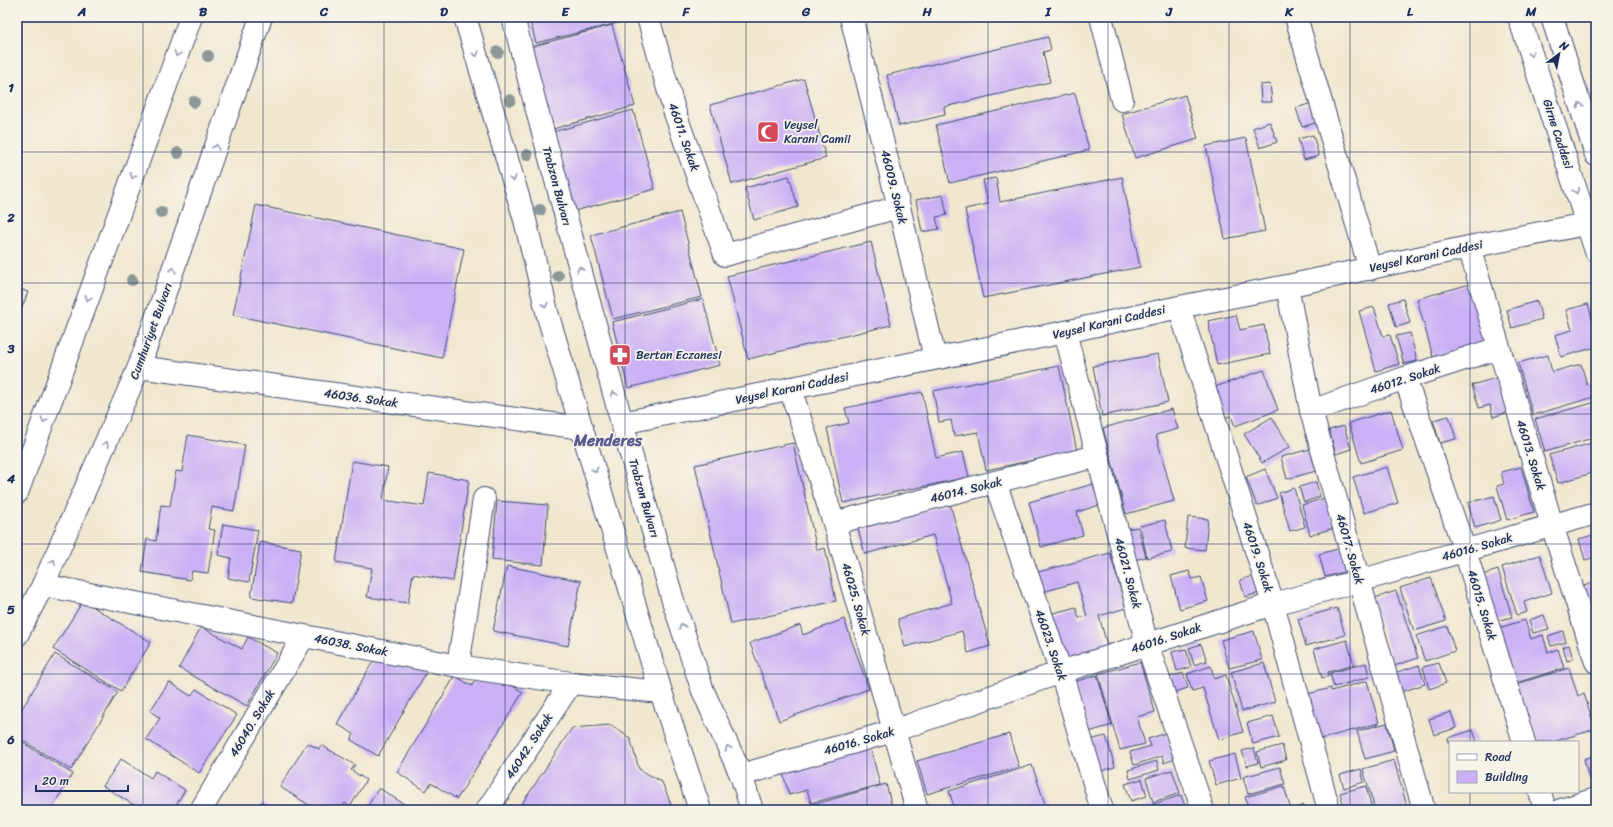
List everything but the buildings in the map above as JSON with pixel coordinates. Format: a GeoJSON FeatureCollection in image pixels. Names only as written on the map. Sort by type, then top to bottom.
{"type":"FeatureCollection","features":[{"type":"Feature","properties":{"kind":"street"},"geometry":{"type":"LineString","coordinates":[[17,493],[191,17]]}},
{"type":"Feature","properties":{"kind":"street","name":"Cumhuriyet Bulvarı"},"geometry":{"type":"LineString","coordinates":[[17,635],[43,585],[139,367],[261,17]]}},
{"type":"Feature","properties":{"kind":"street"},"geometry":{"type":"LineString","coordinates":[[465,17],[505,148],[525,220],[548,316],[661,692],[700,810]]}},
{"type":"Feature","properties":{"kind":"street","name":"Trabzon Bulvarı"},"geometry":{"type":"LineString","coordinates":[[513,17],[622,423],[674,604],[703,691],[741,775],[752,810]]}},
{"type":"Feature","properties":{"kind":"street","name":"46011. Sokak"},"geometry":{"type":"LineString","coordinates":[[648,17],[674,110],[725,255],[899,207]]}},
{"type":"Feature","properties":{"kind":"street","name":"46009. Sokak"},"geometry":{"type":"LineString","coordinates":[[851,17],[935,358]]}},
{"type":"Feature","properties":{"kind":"street"},"geometry":{"type":"LineString","coordinates":[[1101,17],[1122,100]]}},
{"type":"Feature","properties":{"kind":"street"},"geometry":{"type":"LineString","coordinates":[[1296,17],[1370,269]]}},
{"type":"Feature","properties":{"kind":"street","name":"Girne Caddesi"},"geometry":{"type":"LineString","coordinates":[[1519,17],[1592,223],[1596,251]]}},
{"type":"Feature","properties":{"kind":"street"},"geometry":{"type":"LineString","coordinates":[[1552,17],[1596,156]]}},
{"type":"Feature","properties":{"kind":"street","name":"Veysel Karani Caddesi"},"geometry":{"type":"LineString","coordinates":[[622,423],[1592,223]]}},
{"type":"Feature","properties":{"kind":"street","name":"46013. Sokak"},"geometry":{"type":"LineString","coordinates":[[1470,247],[1552,525],[1596,662]]}},
{"type":"Feature","properties":{"kind":"street","name":"46017. Sokak"},"geometry":{"type":"LineString","coordinates":[[1286,286],[1311,411],[1424,810]]}},
{"type":"Feature","properties":{"kind":"street","name":"46019. Sokak"},"geometry":{"type":"LineString","coordinates":[[1179,307],[1273,604],[1329,810]]}},
{"type":"Feature","properties":{"kind":"street","name":"46021. Sokak"},"geometry":{"type":"LineString","coordinates":[[1065,332],[1147,644],[1203,810]]}},
{"type":"Feature","properties":{"kind":"street","name":"46012. Sokak"},"geometry":{"type":"LineString","coordinates":[[1311,411],[1404,378],[1499,348]]}},
{"type":"Feature","properties":{"kind":"street","name":"46036. Sokak"},"geometry":{"type":"LineString","coordinates":[[139,367],[582,428]]}},
{"type":"Feature","properties":{"kind":"street","name":"46015. Sokak"},"geometry":{"type":"LineString","coordinates":[[1404,378],[1465,551],[1524,741]]}},
{"type":"Feature","properties":{"kind":"street","name":"46025. Sokak"},"geometry":{"type":"LineString","coordinates":[[790,388],[834,523],[917,810]]}},
{"type":"Feature","properties":{"kind":"street","name":"46014. Sokak"},"geometry":{"type":"LineString","coordinates":[[834,523],[1098,456]]}},
{"type":"Feature","properties":{"kind":"street","name":"46023. Sokak"},"geometry":{"type":"LineString","coordinates":[[995,482],[1061,672],[1102,810]]}},
{"type":"Feature","properties":{"kind":"street"},"geometry":{"type":"LineString","coordinates":[[458,666],[484,499]]}},
{"type":"Feature","properties":{"kind":"street","name":"46016. Sokak"},"geometry":{"type":"LineString","coordinates":[[741,775],[893,731],[1061,672],[1273,604],[1596,513]]}},
{"type":"Feature","properties":{"kind":"street","name":"46038. Sokak"},"geometry":{"type":"LineString","coordinates":[[43,585],[458,666],[571,682],[661,692]]}},
{"type":"Feature","properties":{"kind":"street","name":"46040. Sokak"},"geometry":{"type":"LineString","coordinates":[[201,810],[304,636]]}},
{"type":"Feature","properties":{"kind":"street","name":"46042. Sokak"},"geometry":{"type":"LineString","coordinates":[[487,810],[571,682]]}},
{"type":"Feature","properties":{"kind":"street"},"geometry":{"type":"LineString","coordinates":[[1540,793],[1545,810]]}},
{"type":"Feature","properties":{"kind":"street"},"geometry":{"type":"LineString","coordinates":[[1561,810],[1596,799]]}},
{"type":"Feature","properties":{"kind":"place","name":"Veysel Karani Camii"},"geometry":{"type":"Point","coordinates":[768,132]}},
{"type":"Feature","properties":{"kind":"place","name":"Bertan Eczanesi"},"geometry":{"type":"Point","coordinates":[620,355]}},
{"type":"Feature","properties":{"kind":"district","name":"Menderes"},"geometry":{"type":"Point","coordinates":[608,440]}}]}
